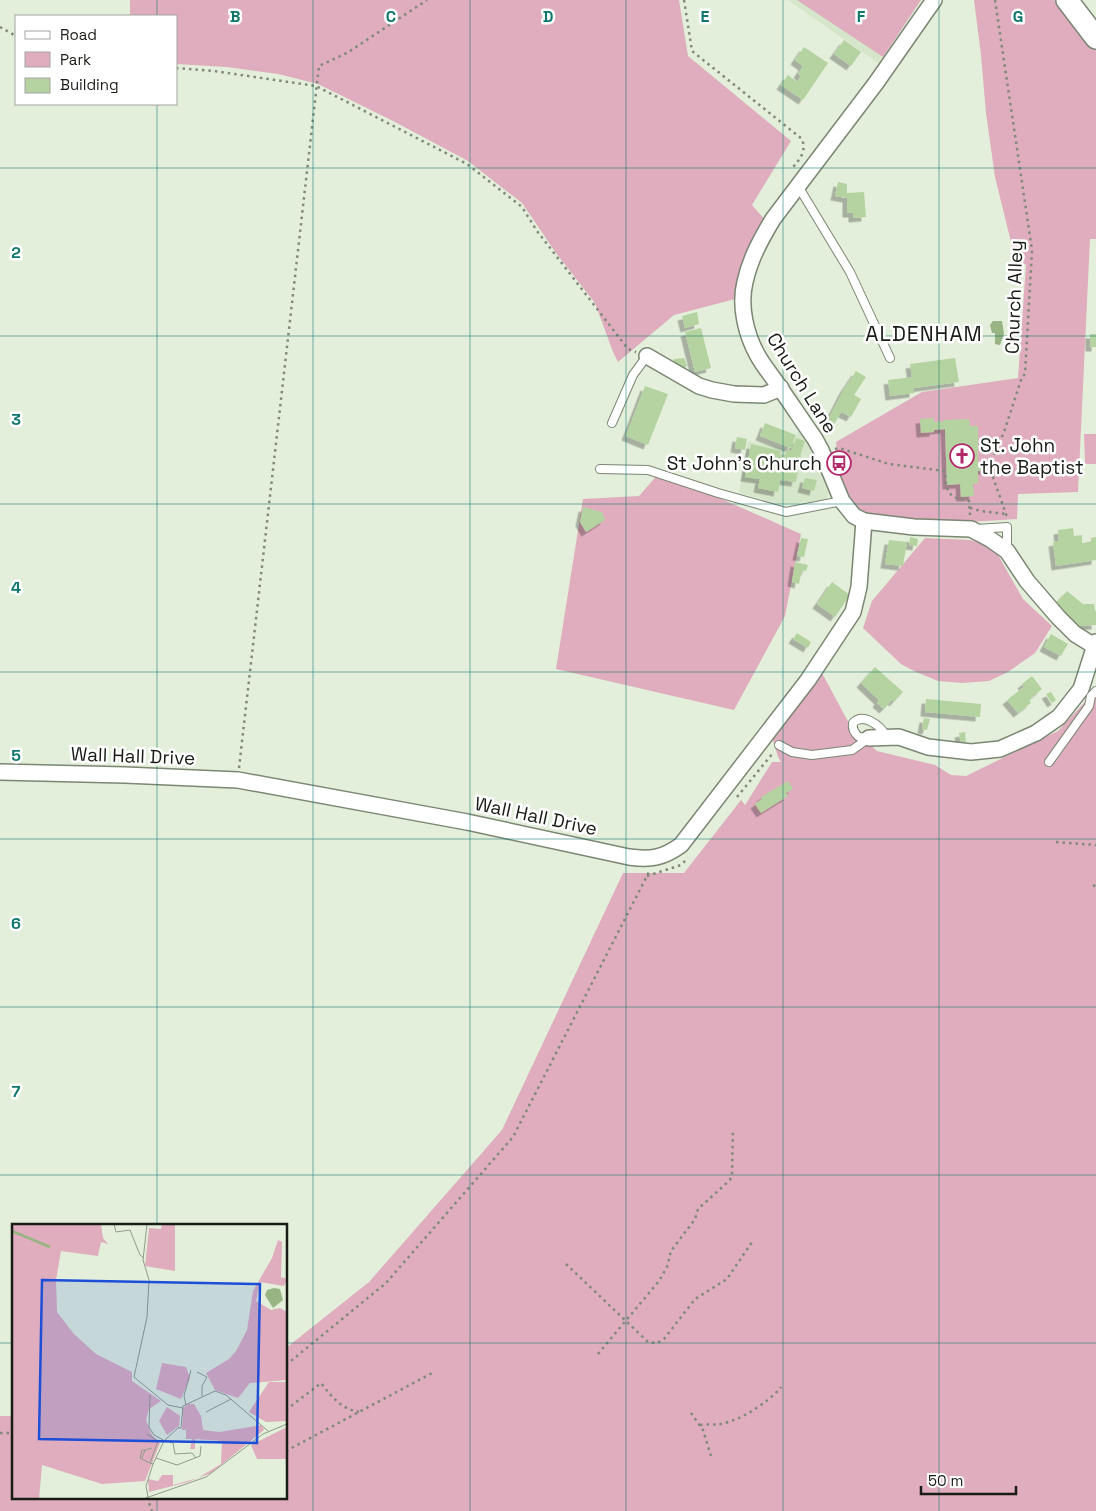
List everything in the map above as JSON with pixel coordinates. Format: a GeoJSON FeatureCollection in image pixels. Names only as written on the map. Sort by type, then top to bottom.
{"type":"FeatureCollection","features":[{"type":"Feature","properties":{"kind":"main road"},"geometry":{"type":"LineString","coordinates":[[1067,0],[1096,38]]}},
{"type":"Feature","properties":{"kind":"street","name":"Church Lane"},"geometry":{"type":"LineString","coordinates":[[864,521],[854,516],[842,501],[821,450],[758,356],[749,336],[744,317],[744,284],[758,243],[793,180],[876,83],[934,0]]}},
{"type":"Feature","properties":{"kind":"street"},"geometry":{"type":"LineString","coordinates":[[647,356],[699,386],[712,390],[734,394],[764,395],[780,388]]}},
{"type":"Feature","properties":{"kind":"street"},"geometry":{"type":"LineString","coordinates":[[864,521],[914,527],[971,529],[990,539],[1007,551],[1027,581],[1058,617],[1075,634],[1095,645],[1089,692],[1036,733],[1000,749],[971,752],[928,747],[899,737],[869,738]]}},
{"type":"Feature","properties":{"kind":"street","name":"Wall Hall Drive"},"geometry":{"type":"LineString","coordinates":[[0,772],[238,780],[467,822],[629,857],[655,858],[681,846],[808,680],[846,624],[853,612],[860,587],[864,521]]}},
{"type":"Feature","properties":{"kind":"lane"},"geometry":{"type":"LineString","coordinates":[[793,180],[850,272],[890,358]]}},
{"type":"Feature","properties":{"kind":"lane"},"geometry":{"type":"LineString","coordinates":[[612,423],[633,374],[647,356]]}},
{"type":"Feature","properties":{"kind":"lane"},"geometry":{"type":"LineString","coordinates":[[600,469],[648,470],[718,493],[786,512],[842,501]]}},
{"type":"Feature","properties":{"kind":"lane"},"geometry":{"type":"LineString","coordinates":[[971,529],[1007,527],[1007,551]]}},
{"type":"Feature","properties":{"kind":"lane"},"geometry":{"type":"LineString","coordinates":[[1050,762],[1089,706],[1089,692]]}},
{"type":"Feature","properties":{"kind":"lane"},"geometry":{"type":"LineString","coordinates":[[869,738],[859,738],[856,735],[852,728],[856,719],[862,718],[867,720],[883,731],[886,736]]}},
{"type":"Feature","properties":{"kind":"lane"},"geometry":{"type":"LineString","coordinates":[[779,745],[792,752],[812,755],[852,750],[869,738]]}},
{"type":"Feature","properties":{"kind":"path"},"geometry":{"type":"LineString","coordinates":[[238,780],[319,66],[346,53],[427,0]]}},
{"type":"Feature","properties":{"kind":"path"},"geometry":{"type":"LineString","coordinates":[[684,0],[692,51],[802,139],[804,152],[793,180]]}},
{"type":"Feature","properties":{"kind":"path","name":"Church Alley"},"geometry":{"type":"LineString","coordinates":[[995,0],[1032,250],[1025,374],[1022,377],[1004,432],[989,466],[1006,514],[1007,527]]}},
{"type":"Feature","properties":{"kind":"path"},"geometry":{"type":"LineString","coordinates":[[0,27],[15,35]]}},
{"type":"Feature","properties":{"kind":"path"},"geometry":{"type":"LineString","coordinates":[[178,68],[214,71],[316,86],[467,164],[522,207],[537,231],[628,349],[647,356]]}},
{"type":"Feature","properties":{"kind":"path"},"geometry":{"type":"LineString","coordinates":[[821,450],[839,448],[889,464],[945,471],[947,489],[960,500],[969,501]]}},
{"type":"Feature","properties":{"kind":"path"},"geometry":{"type":"LineString","coordinates":[[970,508],[1006,514]]}},
{"type":"Feature","properties":{"kind":"path"},"geometry":{"type":"LineString","coordinates":[[1056,842],[1096,845]]}},
{"type":"Feature","properties":{"kind":"path"},"geometry":{"type":"LineString","coordinates":[[288,1364],[386,1283],[513,1137],[655,858]]}},
{"type":"Feature","properties":{"kind":"path"},"geometry":{"type":"LineString","coordinates":[[598,1354],[659,1281],[667,1267],[671,1251],[695,1219],[698,1209],[730,1180],[734,1129]]}},
{"type":"Feature","properties":{"kind":"path"},"geometry":{"type":"LineString","coordinates":[[566,1264],[648,1342],[657,1344],[664,1339],[695,1298],[727,1279],[752,1242]]}},
{"type":"Feature","properties":{"kind":"path"},"geometry":{"type":"LineString","coordinates":[[288,1450],[434,1372]]}},
{"type":"Feature","properties":{"kind":"path"},"geometry":{"type":"LineString","coordinates":[[288,1408],[321,1383],[334,1400],[341,1405],[360,1412]]}},
{"type":"Feature","properties":{"kind":"path"},"geometry":{"type":"LineString","coordinates":[[700,1425],[720,1424],[741,1417],[771,1398],[781,1387]]}},
{"type":"Feature","properties":{"kind":"path"},"geometry":{"type":"LineString","coordinates":[[691,1413],[700,1425],[711,1456]]}},
{"type":"Feature","properties":{"kind":"path"},"geometry":{"type":"LineString","coordinates":[[148,1498],[152,1511]]}},
{"type":"Feature","properties":{"kind":"shaded area"},"geometry":{"type":"Polygon","coordinates":[[[788,0],[921,0],[878,63],[788,0]]]}},
{"type":"Feature","properties":{"kind":"shaded area"},"geometry":{"type":"Polygon","coordinates":[[[993,321],[1002,321],[1004,334],[1000,345],[995,344],[995,333],[992,333],[990,325],[993,321]]]}},
{"type":"Feature","properties":{"kind":"shaded area"},"geometry":{"type":"Polygon","coordinates":[[[798,431],[806,438],[828,493],[826,501],[779,504],[739,493],[748,441],[791,450],[798,431]]]}},
{"type":"Feature","properties":{"kind":"green space"},"geometry":{"type":"Polygon","coordinates":[[[130,0],[679,0],[688,56],[791,141],[752,205],[766,221],[739,298],[674,315],[618,362],[595,303],[556,253],[522,203],[468,161],[318,84],[278,74],[227,67],[178,64],[178,15],[130,15],[130,0]]]}},
{"type":"Feature","properties":{"kind":"green space"},"geometry":{"type":"Polygon","coordinates":[[[797,0],[921,0],[883,57],[797,0]]]}},
{"type":"Feature","properties":{"kind":"green space"},"geometry":{"type":"Polygon","coordinates":[[[974,0],[1054,0],[1096,47],[1096,239],[1090,239],[1078,492],[1018,494],[1017,519],[969,522],[878,521],[852,507],[840,484],[836,442],[922,392],[1018,378],[1026,264],[1016,267],[995,177],[974,0]]]}},
{"type":"Feature","properties":{"kind":"green space"},"geometry":{"type":"Polygon","coordinates":[[[1084,434],[1096,434],[1096,464],[1085,464],[1084,434]]]}},
{"type":"Feature","properties":{"kind":"green space"},"geometry":{"type":"Polygon","coordinates":[[[660,472],[801,534],[785,616],[734,710],[556,669],[583,499],[639,496],[660,472]]]}},
{"type":"Feature","properties":{"kind":"green space"},"geometry":{"type":"Polygon","coordinates":[[[925,538],[970,540],[988,545],[998,555],[1023,599],[1052,626],[1035,653],[1008,672],[989,681],[962,683],[938,681],[901,664],[863,628],[872,601],[925,538]]]}},
{"type":"Feature","properties":{"kind":"green space"},"geometry":{"type":"Polygon","coordinates":[[[822,673],[852,729],[877,751],[935,765],[951,775],[966,776],[1058,731],[1096,690],[1096,1511],[0,1511],[0,1416],[12,1416],[12,1498],[288,1498],[288,1346],[369,1282],[502,1130],[623,873],[684,873],[741,800],[745,805],[772,762],[781,762],[771,734],[822,673]]]}},
{"type":"Feature","properties":{"kind":"building"},"geometry":{"type":"Polygon","coordinates":[[[844,40],[861,52],[851,66],[834,54],[844,40]]]}},
{"type":"Feature","properties":{"kind":"building"},"geometry":{"type":"Polygon","coordinates":[[[804,47],[828,63],[803,100],[781,85],[788,75],[797,82],[801,76],[798,74],[803,66],[795,60],[804,47]]]}},
{"type":"Feature","properties":{"kind":"building"},"geometry":{"type":"Polygon","coordinates":[[[838,182],[847,184],[847,193],[864,192],[866,217],[853,218],[853,213],[847,213],[847,198],[835,196],[838,182]]]}},
{"type":"Feature","properties":{"kind":"building"},"geometry":{"type":"Polygon","coordinates":[[[697,312],[699,324],[685,328],[682,316],[697,312]]]}},
{"type":"Feature","properties":{"kind":"building"},"geometry":{"type":"Polygon","coordinates":[[[701,328],[711,368],[695,372],[685,332],[701,328]]]}},
{"type":"Feature","properties":{"kind":"building"},"geometry":{"type":"Polygon","coordinates":[[[1090,334],[1096,334],[1096,347],[1090,347],[1090,334]]]}},
{"type":"Feature","properties":{"kind":"building"},"geometry":{"type":"Polygon","coordinates":[[[684,358],[687,365],[684,370],[672,364],[674,359],[684,358]]]}},
{"type":"Feature","properties":{"kind":"building"},"geometry":{"type":"Polygon","coordinates":[[[955,358],[959,382],[914,388],[914,393],[890,396],[888,380],[912,377],[910,364],[955,358]]]}},
{"type":"Feature","properties":{"kind":"building"},"geometry":{"type":"Polygon","coordinates":[[[856,371],[866,377],[854,395],[861,399],[851,417],[841,412],[831,430],[825,426],[844,389],[856,371]]]}},
{"type":"Feature","properties":{"kind":"building"},"geometry":{"type":"Polygon","coordinates":[[[645,386],[668,394],[648,445],[626,436],[645,386]]]}},
{"type":"Feature","properties":{"kind":"building","name":"St. John the Baptist"},"geometry":{"type":"Polygon","coordinates":[[[934,418],[934,422],[969,419],[970,426],[978,426],[978,463],[984,463],[985,470],[978,471],[978,483],[973,484],[974,496],[961,497],[960,484],[947,485],[945,429],[921,433],[920,419],[934,418]]]}},
{"type":"Feature","properties":{"kind":"building"},"geometry":{"type":"Polygon","coordinates":[[[765,423],[796,435],[791,448],[760,436],[765,423]]]}},
{"type":"Feature","properties":{"kind":"building"},"geometry":{"type":"Polygon","coordinates":[[[737,437],[747,439],[745,450],[735,448],[737,437]]]}},
{"type":"Feature","properties":{"kind":"building"},"geometry":{"type":"Polygon","coordinates":[[[796,438],[805,441],[796,482],[780,480],[778,492],[758,488],[760,479],[745,477],[751,444],[781,451],[780,455],[785,456],[786,450],[791,451],[796,438]]]}},
{"type":"Feature","properties":{"kind":"building"},"geometry":{"type":"Polygon","coordinates":[[[805,478],[817,480],[814,491],[802,488],[805,478]]]}},
{"type":"Feature","properties":{"kind":"building"},"geometry":{"type":"Polygon","coordinates":[[[583,507],[602,512],[605,520],[586,532],[580,522],[583,507]]]}},
{"type":"Feature","properties":{"kind":"building"},"geometry":{"type":"Polygon","coordinates":[[[1073,528],[1074,536],[1082,535],[1082,543],[1091,542],[1091,538],[1096,537],[1096,560],[1056,566],[1053,542],[1059,541],[1058,530],[1073,528]]]}},
{"type":"Feature","properties":{"kind":"building"},"geometry":{"type":"Polygon","coordinates":[[[910,537],[918,539],[917,546],[909,545],[910,537]]]}},
{"type":"Feature","properties":{"kind":"building"},"geometry":{"type":"Polygon","coordinates":[[[801,538],[808,539],[804,557],[797,556],[801,538]]]}},
{"type":"Feature","properties":{"kind":"building"},"geometry":{"type":"Polygon","coordinates":[[[889,540],[907,542],[903,566],[885,564],[889,540]]]}},
{"type":"Feature","properties":{"kind":"building"},"geometry":{"type":"Polygon","coordinates":[[[795,562],[808,565],[806,571],[802,570],[799,584],[792,582],[795,562]]]}},
{"type":"Feature","properties":{"kind":"building"},"geometry":{"type":"Polygon","coordinates":[[[832,582],[850,595],[835,617],[817,604],[832,582]]]}},
{"type":"Feature","properties":{"kind":"building"},"geometry":{"type":"Polygon","coordinates":[[[1067,591],[1083,604],[1094,604],[1096,625],[1079,626],[1055,604],[1067,591]]]}},
{"type":"Feature","properties":{"kind":"building"},"geometry":{"type":"Polygon","coordinates":[[[797,633],[811,642],[808,648],[793,639],[797,633]]]}},
{"type":"Feature","properties":{"kind":"building"},"geometry":{"type":"Polygon","coordinates":[[[1051,634],[1068,644],[1061,656],[1044,647],[1051,634]]]}},
{"type":"Feature","properties":{"kind":"building"},"geometry":{"type":"Polygon","coordinates":[[[875,667],[903,692],[884,709],[877,703],[879,700],[861,683],[875,667]]]}},
{"type":"Feature","properties":{"kind":"building"},"geometry":{"type":"Polygon","coordinates":[[[1032,676],[1042,689],[1029,700],[1031,703],[1018,713],[1007,700],[1024,687],[1022,684],[1032,676]]]}},
{"type":"Feature","properties":{"kind":"building"},"geometry":{"type":"Polygon","coordinates":[[[1051,692],[1056,700],[1052,703],[1046,694],[1051,692]]]}},
{"type":"Feature","properties":{"kind":"building"},"geometry":{"type":"Polygon","coordinates":[[[926,699],[981,704],[980,717],[925,712],[926,699]]]}},
{"type":"Feature","properties":{"kind":"building"},"geometry":{"type":"Polygon","coordinates":[[[924,718],[930,719],[927,730],[922,729],[924,718]]]}},
{"type":"Feature","properties":{"kind":"building"},"geometry":{"type":"Polygon","coordinates":[[[965,732],[966,743],[961,744],[959,733],[965,732]]]}},
{"type":"Feature","properties":{"kind":"building"},"geometry":{"type":"Polygon","coordinates":[[[788,781],[793,789],[786,793],[788,796],[761,813],[755,804],[762,799],[761,797],[788,781]]]}},
{"type":"Feature","properties":{"kind":"place","name":"St. John the Baptist"},"geometry":{"type":"Point","coordinates":[962,456]}},
{"type":"Feature","properties":{"kind":"place","name":"St John's Church"},"geometry":{"type":"Point","coordinates":[839,463]}},
{"type":"Feature","properties":{"kind":"district","name":"ALDENHAM"},"geometry":{"type":"Point","coordinates":[924,333]}}]}
